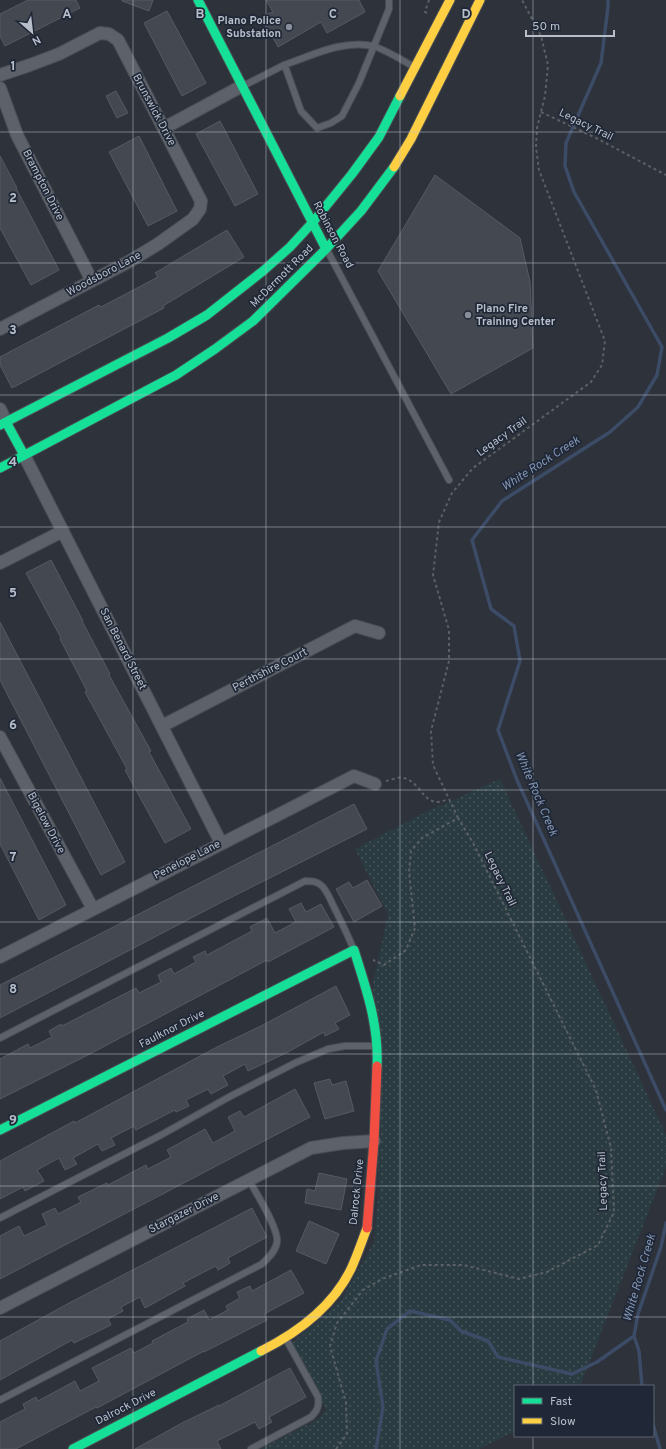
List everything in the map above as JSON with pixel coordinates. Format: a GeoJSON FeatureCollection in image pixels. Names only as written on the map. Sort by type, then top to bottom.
{"type":"FeatureCollection","features":[{"type":"Feature","properties":{"kind":"main road","name":"Robinson Road"},"geometry":{"type":"LineString","coordinates":[[198,0],[326,248]]}},
{"type":"Feature","properties":{"kind":"main road","name":"McDermott Road"},"geometry":{"type":"LineString","coordinates":[[3,423],[168,338],[207,315],[264,272],[313,222],[352,174],[378,137],[450,0]]}},
{"type":"Feature","properties":{"kind":"main road","name":"McDermott Road"},"geometry":{"type":"LineString","coordinates":[[0,468],[176,375],[215,350],[253,321],[361,212],[389,174],[411,139],[480,0]]}},
{"type":"Feature","properties":{"kind":"main road"},"geometry":{"type":"LineString","coordinates":[[3,423],[24,455]]}},
{"type":"Feature","properties":{"kind":"main road","name":"Dalrock Drive"},"geometry":{"type":"LineString","coordinates":[[73,1449],[281,1341],[320,1311],[336,1294],[351,1269],[368,1226],[378,1052],[372,1012],[354,950]]}},
{"type":"Feature","properties":{"kind":"main road","name":"Faulknor Drive"},"geometry":{"type":"LineString","coordinates":[[0,1130],[354,950]]}},
{"type":"Feature","properties":{"kind":"street","name":"Brunswick Drive"},"geometry":{"type":"LineString","coordinates":[[0,75],[59,54],[100,33],[109,34],[118,40],[198,192],[201,201],[200,209]]}},
{"type":"Feature","properties":{"kind":"street"},"geometry":{"type":"LineString","coordinates":[[164,128],[242,86]]}},
{"type":"Feature","properties":{"kind":"street","name":"Brampton Drive"},"geometry":{"type":"LineString","coordinates":[[0,88],[17,135],[92,281]]}},
{"type":"Feature","properties":{"kind":"street","name":"Woodsboro Lane"},"geometry":{"type":"LineString","coordinates":[[0,329],[92,281],[158,244],[193,219],[200,209]]}},
{"type":"Feature","properties":{"kind":"street"},"geometry":{"type":"LineString","coordinates":[[0,409],[3,423]]}},
{"type":"Feature","properties":{"kind":"street","name":"San Benard Street"},"geometry":{"type":"LineString","coordinates":[[24,455],[221,843]]}},
{"type":"Feature","properties":{"kind":"street"},"geometry":{"type":"LineString","coordinates":[[0,563],[63,530]]}},
{"type":"Feature","properties":{"kind":"street","name":"Perthshire Court"},"geometry":{"type":"LineString","coordinates":[[162,726],[355,626],[379,633]]}},
{"type":"Feature","properties":{"kind":"street","name":"Bigelow Drive"},"geometry":{"type":"LineString","coordinates":[[0,737],[93,909]]}},
{"type":"Feature","properties":{"kind":"street","name":"Penelope Lane"},"geometry":{"type":"LineString","coordinates":[[0,957],[354,776],[375,784]]}},
{"type":"Feature","properties":{"kind":"street","name":"Stargazer Drive"},"geometry":{"type":"LineString","coordinates":[[0,1308],[311,1148],[343,1143],[374,1141]]}},
{"type":"Feature","properties":{"kind":"lane"},"geometry":{"type":"LineString","coordinates":[[284,65],[302,111],[317,128],[332,123],[342,116],[359,83],[389,9],[389,0]]}},
{"type":"Feature","properties":{"kind":"lane"},"geometry":{"type":"LineString","coordinates":[[242,86],[284,65],[336,47],[356,45],[373,46],[416,67]]}},
{"type":"Feature","properties":{"kind":"lane","name":"Robinson Road"},"geometry":{"type":"LineString","coordinates":[[326,248],[449,480]]}},
{"type":"Feature","properties":{"kind":"lane"},"geometry":{"type":"LineString","coordinates":[[0,1038],[305,881],[317,883],[324,890],[344,926],[354,950]]}},
{"type":"Feature","properties":{"kind":"lane"},"geometry":{"type":"LineString","coordinates":[[0,1218],[161,1135],[228,1097],[295,1063],[328,1049],[345,1046],[377,1046]]}},
{"type":"Feature","properties":{"kind":"lane"},"geometry":{"type":"LineString","coordinates":[[0,1400],[262,1264],[272,1255],[277,1242],[276,1232],[249,1180]]}},
{"type":"Feature","properties":{"kind":"lane"},"geometry":{"type":"LineString","coordinates":[[251,1449],[312,1417],[317,1411],[319,1404],[318,1396],[285,1338]]}},
{"type":"Feature","properties":{"kind":"path"},"geometry":{"type":"LineString","coordinates":[[429,0],[425,12],[429,15]]}},
{"type":"Feature","properties":{"kind":"path","name":"Legacy Trail"},"geometry":{"type":"LineString","coordinates":[[336,1449],[347,1434],[346,1403],[330,1346],[337,1323],[363,1290],[382,1279],[422,1265],[464,1265],[519,1279],[547,1272],[598,1245],[614,1212],[611,1148],[596,1090],[472,841],[448,799],[433,764],[431,731],[449,661],[449,630],[433,575],[438,522],[452,493],[473,468],[591,382],[602,365],[605,341],[539,170],[536,147],[537,128],[545,96],[548,65],[541,36],[522,0]]}},
{"type":"Feature","properties":{"kind":"path","name":"Legacy Trail"},"geometry":{"type":"LineString","coordinates":[[541,112],[596,138],[666,175]]}},
{"type":"Feature","properties":{"kind":"path"},"geometry":{"type":"LineString","coordinates":[[375,784],[398,778],[404,778],[412,782],[429,800],[437,802],[448,799]]}},
{"type":"Feature","properties":{"kind":"path"},"geometry":{"type":"LineString","coordinates":[[384,965],[406,950],[415,928],[409,872],[411,851],[422,838],[458,818]]}},
{"type":"Feature","properties":{"kind":"shaded area"},"geometry":{"type":"Polygon","coordinates":[[[500,779],[666,1135],[666,1167],[580,1385],[514,1385],[514,1432],[479,1449],[260,1449],[320,1418],[326,1410],[292,1343],[340,1302],[374,1242],[379,1190],[373,983],[388,914],[355,849],[424,813],[500,779]]]}},
{"type":"Feature","properties":{"kind":"building"},"geometry":{"type":"Polygon","coordinates":[[[28,0],[76,0],[80,8],[5,46],[0,36],[0,14],[28,0]]]}},
{"type":"Feature","properties":{"kind":"building"},"geometry":{"type":"Polygon","coordinates":[[[122,0],[153,0],[149,11],[122,0]]]}},
{"type":"Feature","properties":{"kind":"building","name":"Plano Police Substation"},"geometry":{"type":"Polygon","coordinates":[[[266,0],[359,0],[365,12],[327,33],[321,22],[278,47],[262,16],[273,12],[266,0]]]}},
{"type":"Feature","properties":{"kind":"building"},"geometry":{"type":"Polygon","coordinates":[[[167,11],[206,83],[182,96],[144,23],[167,11]]]}},
{"type":"Feature","properties":{"kind":"building"},"geometry":{"type":"Polygon","coordinates":[[[116,91],[128,113],[117,118],[106,96],[116,91]]]}},
{"type":"Feature","properties":{"kind":"building"},"geometry":{"type":"Polygon","coordinates":[[[220,121],[258,194],[235,206],[196,134],[220,121]]]}},
{"type":"Feature","properties":{"kind":"building"},"geometry":{"type":"Polygon","coordinates":[[[139,136],[177,211],[148,226],[109,152],[139,136]]]}},
{"type":"Feature","properties":{"kind":"building"},"geometry":{"type":"Polygon","coordinates":[[[0,156],[59,270],[31,285],[0,228],[0,156]]]}},
{"type":"Feature","properties":{"kind":"building","name":"Plano Fire Training Center"},"geometry":{"type":"Polygon","coordinates":[[[435,175],[520,238],[530,282],[533,348],[451,394],[378,271],[435,175]]]}},
{"type":"Feature","properties":{"kind":"building"},"geometry":{"type":"Polygon","coordinates":[[[227,230],[244,257],[163,306],[164,308],[12,388],[0,365],[0,357],[99,305],[101,307],[158,277],[155,273],[227,230]]]}},
{"type":"Feature","properties":{"kind":"building"},"geometry":{"type":"Polygon","coordinates":[[[51,560],[110,674],[109,675],[151,751],[149,752],[191,829],[165,843],[125,770],[127,769],[85,692],[87,691],[60,639],[61,638],[26,573],[51,560]]]}},
{"type":"Feature","properties":{"kind":"building"},"geometry":{"type":"Polygon","coordinates":[[[0,622],[125,862],[101,875],[0,680],[0,622]]]}},
{"type":"Feature","properties":{"kind":"building"},"geometry":{"type":"Polygon","coordinates":[[[0,778],[66,905],[39,920],[0,844],[0,778]]]}},
{"type":"Feature","properties":{"kind":"building"},"geometry":{"type":"Polygon","coordinates":[[[354,804],[367,829],[216,905],[0,1018],[0,985],[354,804]]]}},
{"type":"Feature","properties":{"kind":"building"},"geometry":{"type":"Polygon","coordinates":[[[367,880],[382,906],[354,922],[336,889],[349,882],[353,888],[367,880]]]}},
{"type":"Feature","properties":{"kind":"building"},"geometry":{"type":"Polygon","coordinates":[[[301,903],[306,912],[321,904],[334,927],[268,962],[267,960],[88,1055],[0,1099],[0,1059],[28,1044],[30,1048],[52,1037],[49,1031],[61,1024],[62,1026],[136,988],[139,993],[161,982],[158,975],[171,968],[174,974],[196,962],[193,957],[205,951],[207,955],[252,931],[250,927],[267,918],[275,933],[296,922],[289,909],[301,903]]]}},
{"type":"Feature","properties":{"kind":"building"},"geometry":{"type":"Polygon","coordinates":[[[336,986],[350,1015],[335,1023],[339,1029],[325,1036],[324,1032],[286,1053],[248,1071],[245,1064],[223,1076],[228,1085],[211,1094],[208,1089],[186,1100],[189,1106],[176,1112],[175,1110],[136,1130],[134,1126],[111,1138],[115,1145],[102,1151],[98,1144],[73,1158],[77,1164],[65,1170],[59,1158],[37,1170],[44,1181],[25,1191],[23,1187],[0,1199],[0,1161],[74,1121],[75,1123],[219,1046],[261,1026],[336,986]]]}},
{"type":"Feature","properties":{"kind":"building"},"geometry":{"type":"Polygon","coordinates":[[[330,1079],[332,1085],[346,1081],[354,1111],[325,1119],[314,1083],[330,1079]]]}},
{"type":"Feature","properties":{"kind":"building"},"geometry":{"type":"Polygon","coordinates":[[[295,1089],[310,1117],[0,1279],[0,1236],[19,1226],[24,1236],[47,1225],[42,1214],[55,1208],[58,1214],[81,1202],[78,1197],[107,1183],[108,1185],[146,1165],[148,1169],[171,1157],[167,1150],[205,1129],[213,1143],[235,1131],[228,1117],[240,1111],[244,1117],[295,1089]]]}},
{"type":"Feature","properties":{"kind":"building"},"geometry":{"type":"Polygon","coordinates":[[[319,1173],[347,1179],[341,1210],[305,1203],[307,1189],[315,1191],[319,1173]]]}},
{"type":"Feature","properties":{"kind":"building"},"geometry":{"type":"Polygon","coordinates":[[[252,1208],[267,1237],[228,1258],[230,1263],[218,1270],[216,1266],[183,1283],[185,1286],[145,1308],[140,1297],[121,1307],[123,1311],[108,1319],[111,1325],[74,1343],[72,1340],[0,1380],[0,1341],[69,1303],[252,1208]]]}},
{"type":"Feature","properties":{"kind":"building"},"geometry":{"type":"Polygon","coordinates":[[[309,1221],[339,1234],[326,1264],[296,1251],[309,1221]]]}},
{"type":"Feature","properties":{"kind":"building"},"geometry":{"type":"Polygon","coordinates":[[[291,1270],[304,1293],[264,1314],[267,1320],[204,1351],[16,1449],[0,1449],[0,1422],[25,1409],[23,1404],[36,1397],[38,1401],[75,1381],[80,1391],[99,1381],[92,1368],[131,1348],[134,1353],[153,1343],[152,1341],[188,1322],[187,1319],[204,1310],[209,1320],[228,1310],[226,1306],[240,1298],[237,1292],[250,1286],[252,1291],[291,1270]]]}},
{"type":"Feature","properties":{"kind":"building"},"geometry":{"type":"Polygon","coordinates":[[[290,1368],[306,1397],[269,1417],[272,1422],[259,1429],[255,1422],[217,1441],[221,1449],[135,1449],[182,1423],[219,1406],[290,1368]]]}},
{"type":"Feature","properties":{"kind":"waterway","name":"White Rock Creek"},"geometry":{"type":"LineString","coordinates":[[608,0],[601,63],[566,143],[565,166],[574,192],[662,347],[657,375],[638,407],[610,432],[502,501],[472,540],[491,609],[514,626],[520,661],[498,730],[517,780],[666,1110]]}},
{"type":"Feature","properties":{"kind":"waterway","name":"White Rock Creek"},"geometry":{"type":"LineString","coordinates":[[642,1385],[639,1351],[634,1336],[638,1314],[661,1247],[666,1223]]}},
{"type":"Feature","properties":{"kind":"waterway"},"geometry":{"type":"LineString","coordinates":[[376,1449],[383,1407],[376,1361],[387,1329],[410,1311],[450,1320],[461,1331],[488,1341],[498,1357],[572,1374],[597,1362],[634,1336]]}},
{"type":"Feature","properties":{"kind":"waterway","name":"White Rock Creek"},"geometry":{"type":"LineString","coordinates":[[654,1428],[660,1449]]}},
{"type":"Feature","properties":{"kind":"traffic: fast"},"geometry":{"type":"LineString","coordinates":[[198,0],[326,249]]}},
{"type":"Feature","properties":{"kind":"traffic: fast"},"geometry":{"type":"LineString","coordinates":[[0,425],[168,338],[207,315],[263,271],[290,247],[313,222],[352,174],[379,137],[400,96]]}},
{"type":"Feature","properties":{"kind":"traffic: fast"},"geometry":{"type":"LineString","coordinates":[[0,468],[176,375],[253,321],[326,249],[361,211],[394,167]]}},
{"type":"Feature","properties":{"kind":"traffic: fast"},"geometry":{"type":"LineString","coordinates":[[6,422],[24,455]]}},
{"type":"Feature","properties":{"kind":"traffic: fast"},"geometry":{"type":"LineString","coordinates":[[0,1130],[354,950],[374,1021],[377,1066]]}},
{"type":"Feature","properties":{"kind":"traffic: fast"},"geometry":{"type":"LineString","coordinates":[[73,1449],[261,1351]]}},
{"type":"Feature","properties":{"kind":"traffic: slow"},"geometry":{"type":"LineString","coordinates":[[400,96],[450,0]]}},
{"type":"Feature","properties":{"kind":"traffic: slow"},"geometry":{"type":"LineString","coordinates":[[394,167],[411,139],[480,0]]}},
{"type":"Feature","properties":{"kind":"traffic: slow"},"geometry":{"type":"LineString","coordinates":[[261,1351],[301,1327],[334,1295],[351,1269],[367,1228]]}},
{"type":"Feature","properties":{"kind":"traffic: jam"},"geometry":{"type":"LineString","coordinates":[[367,1228],[374,1141],[377,1066]]}},
{"type":"Feature","properties":{"kind":"place","name":"Plano Police Substation"},"geometry":{"type":"Point","coordinates":[289,27]}},
{"type":"Feature","properties":{"kind":"place","name":"Plano Fire Training Center"},"geometry":{"type":"Point","coordinates":[468,315]}}]}
